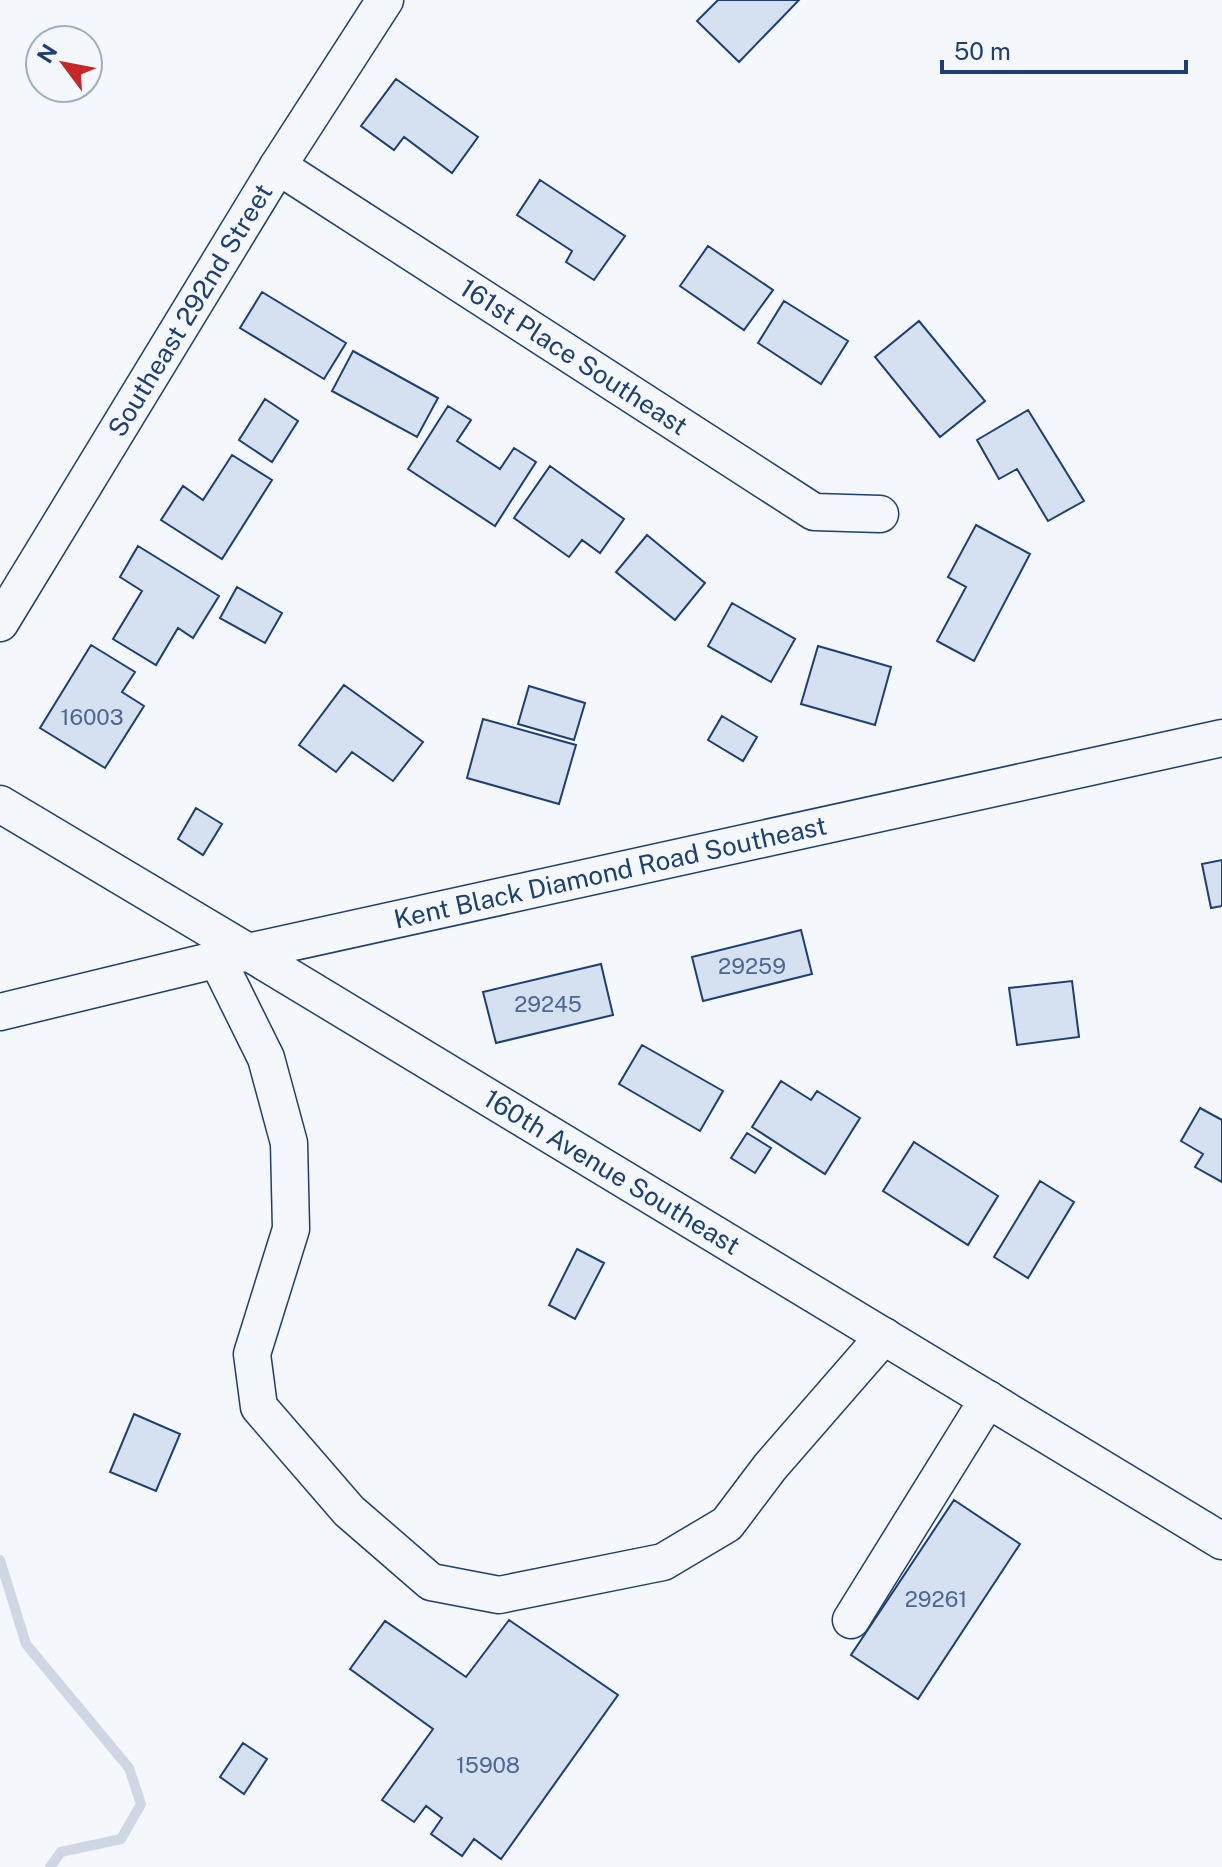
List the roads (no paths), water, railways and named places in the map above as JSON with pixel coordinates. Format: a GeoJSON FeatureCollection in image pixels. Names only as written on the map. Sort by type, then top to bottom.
{"type":"FeatureCollection","features":[{"type":"Feature","properties":{"kind":"street","name":"Southeast 292nd Street"},"geometry":{"type":"LineString","coordinates":[[0,623],[278,166],[385,0]]}},
{"type":"Feature","properties":{"kind":"street","name":"161st Place Southeast"},"geometry":{"type":"LineString","coordinates":[[278,166],[814,512],[880,514]]}},
{"type":"Feature","properties":{"kind":"street","name":"Kent Black Diamond Road Southeast"},"geometry":{"type":"LineString","coordinates":[[0,1012],[233,956],[1222,738]]}},
{"type":"Feature","properties":{"kind":"street","name":"160th Avenue Southeast"},"geometry":{"type":"LineString","coordinates":[[0,804],[233,956],[884,1336],[1222,1541]]}},
{"type":"Feature","properties":{"kind":"street"},"geometry":{"type":"LineString","coordinates":[[233,956],[289,1143],[291,1229],[252,1354],[259,1407],[349,1511],[431,1582],[499,1595],[663,1562],[727,1524],[779,1456],[884,1336]]}},
{"type":"Feature","properties":{"kind":"street"},"geometry":{"type":"LineString","coordinates":[[851,1620],[988,1399]]}},
{"type":"Feature","properties":{"kind":"waterway"},"geometry":{"type":"LineString","coordinates":[[0,1560],[26,1644],[129,1768],[141,1804],[121,1839],[61,1852],[50,1867]]}}]}
